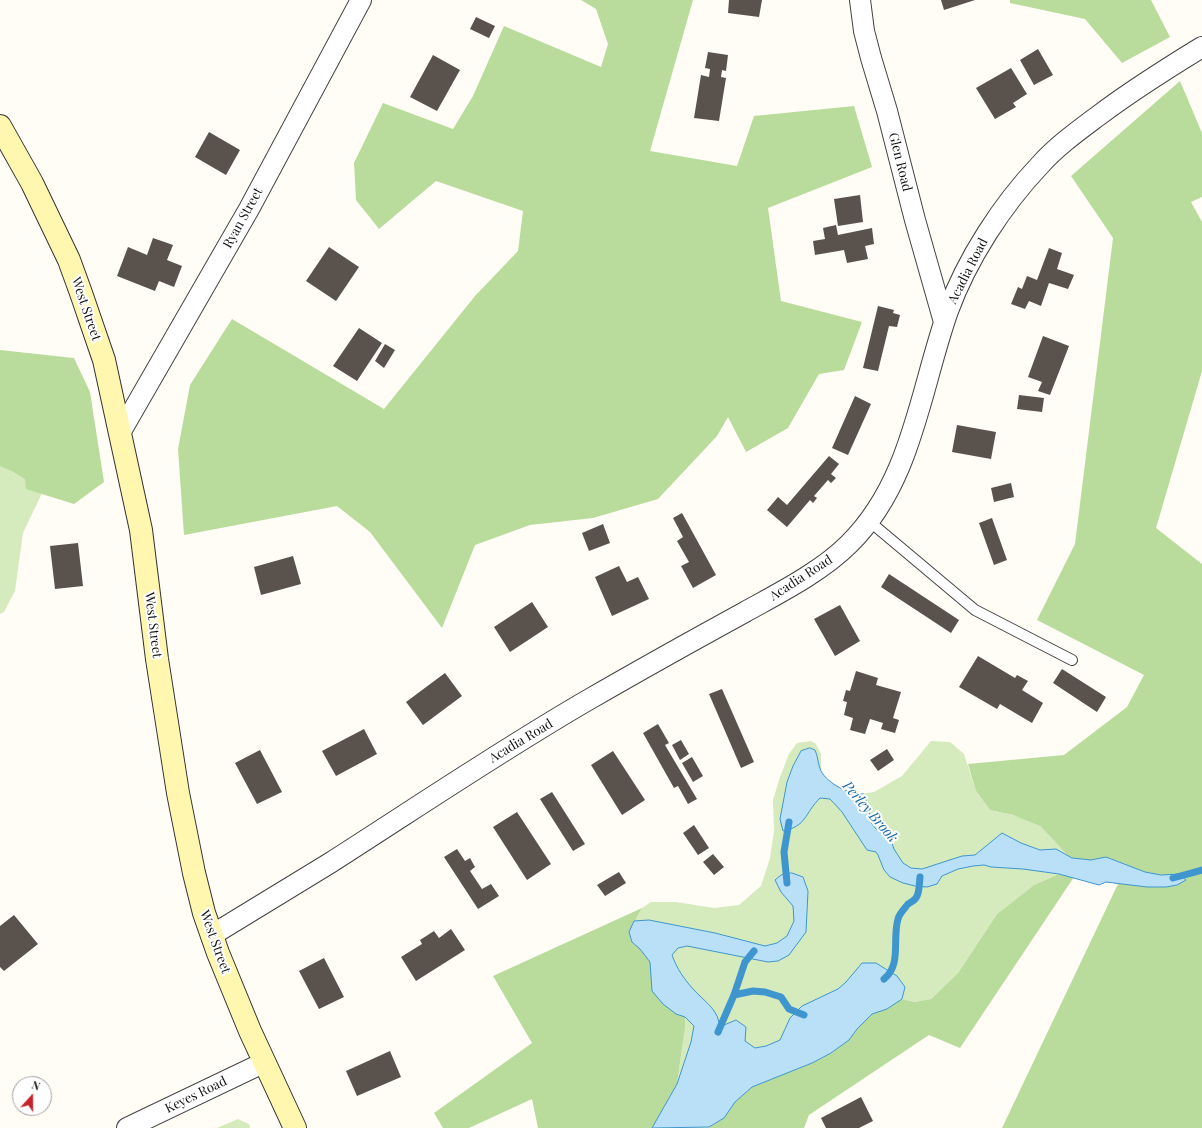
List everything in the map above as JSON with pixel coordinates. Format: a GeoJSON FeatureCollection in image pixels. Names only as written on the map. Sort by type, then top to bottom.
{"type":"FeatureCollection","features":[{"type":"Feature","properties":{"kind":"main road","name":"West Street"},"geometry":{"type":"LineString","coordinates":[[0,126],[32,183],[51,222],[71,267],[104,360],[141,530],[157,659],[178,793],[194,873],[204,913],[223,966],[294,1128]]}},
{"type":"Feature","properties":{"kind":"street","name":"Ryan Street"},"geometry":{"type":"LineString","coordinates":[[120,433],[249,209],[361,0]]}},
{"type":"Feature","properties":{"kind":"street","name":"Glen Road"},"geometry":{"type":"LineString","coordinates":[[860,0],[864,31],[871,58],[944,322]]}},
{"type":"Feature","properties":{"kind":"street","name":"Acadia Road"},"geometry":{"type":"LineString","coordinates":[[212,935],[331,862],[468,773],[579,705],[793,585],[830,560],[847,546],[868,521],[884,498],[907,448],[944,322],[956,290],[980,246],[1008,203],[1041,163],[1080,129],[1126,95],[1172,65],[1202,48]]}},
{"type":"Feature","properties":{"kind":"street","name":"Keyes Road"},"geometry":{"type":"LineString","coordinates":[[127,1128],[265,1062]]}},
{"type":"Feature","properties":{"kind":"lane"},"geometry":{"type":"LineString","coordinates":[[868,521],[975,610],[1072,660]]}},
{"type":"Feature","properties":{"kind":"green space"},"geometry":{"type":"Polygon","coordinates":[[[581,0],[693,0],[650,151],[737,166],[754,116],[854,106],[872,167],[768,208],[781,301],[862,322],[844,370],[819,374],[788,428],[746,452],[728,417],[717,436],[658,499],[593,518],[530,525],[475,545],[442,628],[370,532],[337,506],[184,535],[178,449],[190,385],[232,319],[384,409],[475,296],[518,251],[523,211],[436,181],[379,229],[356,200],[354,163],[383,103],[453,129],[473,96],[504,26],[601,67],[608,44],[596,9],[581,0]]]}},
{"type":"Feature","properties":{"kind":"green space"},"geometry":{"type":"Polygon","coordinates":[[[1010,0],[1151,0],[1170,37],[1122,63],[1085,19],[1010,3],[1010,0]]]}},
{"type":"Feature","properties":{"kind":"green space"},"geometry":{"type":"Polygon","coordinates":[[[1180,81],[1202,133],[1202,197],[1191,202],[1202,222],[1202,371],[1156,528],[1202,564],[1202,1128],[1002,1128],[1127,865],[1106,857],[1091,860],[1071,858],[1040,826],[1013,815],[990,810],[976,791],[968,764],[1064,755],[1127,707],[1144,675],[1037,620],[1075,544],[1113,238],[1071,176],[1180,81]]]}},
{"type":"Feature","properties":{"kind":"green space"},"geometry":{"type":"Polygon","coordinates":[[[0,350],[74,358],[90,392],[104,482],[74,504],[26,489],[25,479],[0,466],[0,350]]]}},
{"type":"Feature","properties":{"kind":"green space"},"geometry":{"type":"Polygon","coordinates":[[[0,413],[53,470],[23,533],[15,591],[4,612],[0,614],[0,413]]]}},
{"type":"Feature","properties":{"kind":"green space"},"geometry":{"type":"Polygon","coordinates":[[[811,741],[816,744],[821,754],[821,771],[827,779],[837,786],[859,794],[874,792],[902,776],[931,741],[950,742],[964,754],[976,791],[990,810],[1017,816],[1036,824],[1048,833],[1067,855],[1059,874],[1034,885],[997,914],[958,973],[931,999],[914,1002],[902,999],[708,1128],[652,1128],[677,1084],[683,1041],[629,932],[642,908],[651,902],[676,902],[714,908],[739,905],[761,886],[770,858],[774,831],[773,800],[780,777],[789,754],[797,743],[811,741]]]}},
{"type":"Feature","properties":{"kind":"green space"},"geometry":{"type":"Polygon","coordinates":[[[1059,874],[1074,877],[960,1048],[929,1035],[809,1115],[804,1128],[708,1128],[724,1118],[735,1102],[752,1087],[812,1063],[831,1053],[849,1040],[857,1029],[872,1014],[887,1009],[902,999],[914,1002],[931,999],[958,973],[997,914],[1034,885],[1059,874]]]}},
{"type":"Feature","properties":{"kind":"green space"},"geometry":{"type":"Polygon","coordinates":[[[642,908],[629,932],[632,942],[640,949],[650,962],[651,975],[676,1014],[685,1017],[677,1084],[652,1128],[538,1128],[532,1099],[469,1128],[443,1128],[434,1113],[532,1043],[493,976],[642,908]]]}},
{"type":"Feature","properties":{"kind":"green space"},"geometry":{"type":"Polygon","coordinates":[[[238,1119],[249,1124],[250,1128],[217,1128],[238,1119]]]}},
{"type":"Feature","properties":{"kind":"water"},"geometry":{"type":"Polygon","coordinates":[[[810,748],[815,750],[819,766],[824,776],[846,791],[864,794],[866,796],[866,808],[870,814],[872,824],[876,829],[890,838],[894,849],[903,863],[911,868],[922,869],[962,856],[975,855],[1002,833],[1021,843],[1040,850],[1056,849],[1072,858],[1091,860],[1106,857],[1145,872],[1161,875],[1179,874],[1186,880],[1177,885],[1166,887],[1147,887],[1106,882],[1099,885],[1059,874],[984,865],[958,869],[942,876],[937,884],[927,887],[903,883],[890,877],[884,870],[876,852],[867,850],[842,812],[830,799],[820,798],[801,823],[791,829],[783,831],[780,819],[787,782],[801,751],[810,748]]]}},
{"type":"Feature","properties":{"kind":"water"},"geometry":{"type":"Polygon","coordinates":[[[792,873],[803,877],[808,891],[806,932],[789,955],[778,961],[768,962],[687,946],[678,948],[672,955],[684,978],[712,1008],[719,1022],[724,1025],[736,1020],[746,1027],[745,1041],[755,1048],[766,1046],[780,1040],[790,1018],[802,1006],[838,989],[862,963],[876,963],[897,976],[905,987],[902,999],[887,1009],[872,1014],[857,1029],[849,1040],[831,1053],[812,1063],[752,1087],[735,1102],[724,1118],[709,1127],[652,1128],[677,1084],[691,1042],[694,1026],[685,1017],[676,1014],[663,1004],[652,991],[650,962],[640,949],[632,942],[629,932],[634,921],[649,920],[715,933],[765,946],[777,943],[787,936],[794,921],[793,906],[781,892],[775,880],[781,875],[792,873]]]}},
{"type":"Feature","properties":{"kind":"building"},"geometry":{"type":"Polygon","coordinates":[[[729,0],[762,0],[759,17],[728,13],[729,0]]]}},
{"type":"Feature","properties":{"kind":"building"},"geometry":{"type":"Polygon","coordinates":[[[941,0],[975,0],[944,10],[941,0]]]}},
{"type":"Feature","properties":{"kind":"building"},"geometry":{"type":"Polygon","coordinates":[[[476,17],[495,26],[489,38],[470,29],[476,17]]]}},
{"type":"Feature","properties":{"kind":"building"},"geometry":{"type":"Polygon","coordinates":[[[1038,49],[1053,75],[1034,85],[1020,60],[1038,49]]]}},
{"type":"Feature","properties":{"kind":"building"},"geometry":{"type":"Polygon","coordinates":[[[708,52],[728,55],[726,71],[722,70],[721,77],[726,78],[719,121],[694,118],[701,75],[709,77],[710,69],[705,68],[708,52]]]}},
{"type":"Feature","properties":{"kind":"building"},"geometry":{"type":"Polygon","coordinates":[[[433,55],[460,70],[437,111],[410,97],[433,55]]]}},
{"type":"Feature","properties":{"kind":"building"},"geometry":{"type":"Polygon","coordinates":[[[1011,68],[1027,94],[1013,103],[1016,107],[995,119],[976,88],[1011,68]]]}},
{"type":"Feature","properties":{"kind":"building"},"geometry":{"type":"Polygon","coordinates":[[[209,132],[240,150],[226,175],[195,157],[209,132]]]}},
{"type":"Feature","properties":{"kind":"building"},"geometry":{"type":"Polygon","coordinates":[[[860,195],[863,222],[838,226],[834,199],[860,195]]]}},
{"type":"Feature","properties":{"kind":"building"},"geometry":{"type":"Polygon","coordinates":[[[836,225],[838,235],[872,228],[874,244],[865,246],[868,259],[847,263],[844,250],[815,255],[813,241],[825,239],[823,228],[836,225]]]}},
{"type":"Feature","properties":{"kind":"building"},"geometry":{"type":"Polygon","coordinates":[[[153,238],[173,245],[167,260],[182,266],[174,287],[159,281],[155,291],[117,276],[128,247],[147,255],[153,238]]]}},
{"type":"Feature","properties":{"kind":"building"},"geometry":{"type":"Polygon","coordinates":[[[329,247],[359,267],[336,301],[306,281],[329,247]]]}},
{"type":"Feature","properties":{"kind":"building"},"geometry":{"type":"Polygon","coordinates":[[[1049,248],[1062,253],[1057,269],[1074,275],[1068,289],[1049,283],[1041,306],[1029,301],[1025,309],[1011,304],[1018,287],[1022,289],[1027,276],[1037,280],[1049,248]]]}},
{"type":"Feature","properties":{"kind":"building"},"geometry":{"type":"Polygon","coordinates":[[[878,306],[894,310],[893,313],[900,315],[897,327],[889,326],[878,371],[863,368],[878,306]]]}},
{"type":"Feature","properties":{"kind":"building"},"geometry":{"type":"Polygon","coordinates":[[[359,328],[382,343],[357,381],[333,366],[359,328]]]}},
{"type":"Feature","properties":{"kind":"building"},"geometry":{"type":"Polygon","coordinates":[[[1043,336],[1069,346],[1050,395],[1038,391],[1042,382],[1028,377],[1043,336]]]}},
{"type":"Feature","properties":{"kind":"building"},"geometry":{"type":"Polygon","coordinates":[[[385,344],[395,350],[384,368],[375,361],[385,344]]]}},
{"type":"Feature","properties":{"kind":"building"},"geometry":{"type":"Polygon","coordinates":[[[1019,395],[1044,398],[1042,412],[1017,409],[1019,395]]]}},
{"type":"Feature","properties":{"kind":"building"},"geometry":{"type":"Polygon","coordinates":[[[855,396],[871,404],[848,455],[832,448],[855,396]]]}},
{"type":"Feature","properties":{"kind":"building"},"geometry":{"type":"Polygon","coordinates":[[[957,425],[996,432],[991,459],[952,452],[957,425]]]}},
{"type":"Feature","properties":{"kind":"building"},"geometry":{"type":"Polygon","coordinates":[[[829,456],[839,464],[831,474],[836,478],[831,483],[828,480],[814,496],[817,498],[813,503],[810,500],[787,527],[767,510],[778,497],[787,505],[829,456]]]}},
{"type":"Feature","properties":{"kind":"building"},"geometry":{"type":"Polygon","coordinates":[[[1011,483],[1014,497],[994,502],[991,488],[1011,483]]]}},
{"type":"Feature","properties":{"kind":"building"},"geometry":{"type":"Polygon","coordinates":[[[682,513],[716,575],[693,588],[681,566],[689,562],[677,541],[683,537],[673,518],[682,513]]]}},
{"type":"Feature","properties":{"kind":"building"},"geometry":{"type":"Polygon","coordinates":[[[992,518],[1007,560],[994,565],[979,523],[992,518]]]}},
{"type":"Feature","properties":{"kind":"building"},"geometry":{"type":"Polygon","coordinates":[[[603,524],[610,543],[589,551],[582,533],[603,524]]]}},
{"type":"Feature","properties":{"kind":"building"},"geometry":{"type":"Polygon","coordinates":[[[78,543],[83,586],[55,589],[50,546],[78,543]]]}},
{"type":"Feature","properties":{"kind":"building"},"geometry":{"type":"Polygon","coordinates":[[[293,556],[301,584],[261,595],[254,567],[293,556]]]}},
{"type":"Feature","properties":{"kind":"building"},"geometry":{"type":"Polygon","coordinates":[[[619,566],[627,582],[638,577],[649,599],[612,616],[595,577],[619,566]]]}},
{"type":"Feature","properties":{"kind":"building"},"geometry":{"type":"Polygon","coordinates":[[[889,574],[959,620],[951,633],[881,587],[889,574]]]}},
{"type":"Feature","properties":{"kind":"building"},"geometry":{"type":"Polygon","coordinates":[[[532,602],[548,627],[510,652],[494,627],[532,602]]]}},
{"type":"Feature","properties":{"kind":"building"},"geometry":{"type":"Polygon","coordinates":[[[840,605],[860,641],[835,656],[814,619],[840,605]]]}},
{"type":"Feature","properties":{"kind":"building"},"geometry":{"type":"Polygon","coordinates":[[[978,656],[1015,678],[1017,675],[1028,681],[1022,690],[1043,703],[1032,723],[1000,704],[997,709],[959,687],[978,656]]]}},
{"type":"Feature","properties":{"kind":"building"},"geometry":{"type":"Polygon","coordinates":[[[1062,669],[1106,697],[1097,712],[1053,683],[1062,669]]]}},
{"type":"Feature","properties":{"kind":"building"},"geometry":{"type":"Polygon","coordinates":[[[856,671],[878,678],[876,685],[901,692],[893,718],[899,720],[895,733],[881,729],[883,723],[870,719],[865,734],[850,730],[853,718],[844,715],[847,702],[843,701],[846,690],[850,691],[856,671]]]}},
{"type":"Feature","properties":{"kind":"building"},"geometry":{"type":"Polygon","coordinates":[[[445,673],[462,696],[423,725],[406,702],[445,673]]]}},
{"type":"Feature","properties":{"kind":"building"},"geometry":{"type":"Polygon","coordinates":[[[722,689],[754,762],[741,768],[709,694],[722,689]]]}},
{"type":"Feature","properties":{"kind":"building"},"geometry":{"type":"Polygon","coordinates":[[[658,724],[669,743],[665,745],[697,799],[688,804],[678,786],[674,788],[643,733],[658,724]]]}},
{"type":"Feature","properties":{"kind":"building"},"geometry":{"type":"Polygon","coordinates":[[[364,729],[377,754],[336,776],[322,751],[364,729]]]}},
{"type":"Feature","properties":{"kind":"building"},"geometry":{"type":"Polygon","coordinates":[[[681,740],[689,754],[680,760],[672,745],[681,740]]]}},
{"type":"Feature","properties":{"kind":"building"},"geometry":{"type":"Polygon","coordinates":[[[887,749],[894,760],[878,771],[870,760],[887,749]]]}},
{"type":"Feature","properties":{"kind":"building"},"geometry":{"type":"Polygon","coordinates":[[[260,750],[282,792],[257,804],[235,763],[260,750]]]}},
{"type":"Feature","properties":{"kind":"building"},"geometry":{"type":"Polygon","coordinates":[[[613,751],[645,800],[622,815],[591,765],[613,751]]]}},
{"type":"Feature","properties":{"kind":"building"},"geometry":{"type":"Polygon","coordinates":[[[692,757],[703,776],[693,782],[682,763],[692,757]]]}},
{"type":"Feature","properties":{"kind":"building"},"geometry":{"type":"Polygon","coordinates":[[[552,792],[585,844],[573,851],[540,799],[552,792]]]}},
{"type":"Feature","properties":{"kind":"building"},"geometry":{"type":"Polygon","coordinates":[[[517,812],[551,864],[527,880],[493,827],[517,812]]]}},
{"type":"Feature","properties":{"kind":"building"},"geometry":{"type":"Polygon","coordinates":[[[694,825],[709,848],[698,855],[683,833],[694,825]]]}},
{"type":"Feature","properties":{"kind":"building"},"geometry":{"type":"Polygon","coordinates":[[[457,849],[465,861],[470,858],[475,867],[470,871],[482,889],[491,884],[499,896],[478,909],[444,857],[457,849]]]}},
{"type":"Feature","properties":{"kind":"building"},"geometry":{"type":"Polygon","coordinates":[[[713,854],[724,867],[714,875],[703,862],[713,854]]]}},
{"type":"Feature","properties":{"kind":"building"},"geometry":{"type":"Polygon","coordinates":[[[619,872],[626,883],[605,896],[597,885],[619,872]]]}},
{"type":"Feature","properties":{"kind":"building"},"geometry":{"type":"Polygon","coordinates":[[[14,915],[38,944],[4,971],[0,967],[0,926],[14,915]]]}},
{"type":"Feature","properties":{"kind":"building"},"geometry":{"type":"Polygon","coordinates":[[[451,929],[465,950],[416,981],[401,957],[422,944],[420,940],[434,931],[439,938],[451,929]]]}},
{"type":"Feature","properties":{"kind":"building"},"geometry":{"type":"Polygon","coordinates":[[[324,958],[344,997],[319,1009],[299,971],[324,958]]]}},
{"type":"Feature","properties":{"kind":"building"},"geometry":{"type":"Polygon","coordinates":[[[390,1051],[401,1077],[357,1096],[346,1071],[390,1051]]]}},
{"type":"Feature","properties":{"kind":"building"},"geometry":{"type":"Polygon","coordinates":[[[861,1097],[873,1121],[859,1128],[826,1128],[821,1118],[861,1097]]]}},
{"type":"Feature","properties":{"kind":"waterway","name":"Perley Brook"},"geometry":{"type":"LineString","coordinates":[[787,883],[784,852],[789,822]]}},
{"type":"Feature","properties":{"kind":"waterway","name":"Perley Brook"},"geometry":{"type":"LineString","coordinates":[[1173,878],[1202,870]]}},
{"type":"Feature","properties":{"kind":"waterway"},"geometry":{"type":"LineString","coordinates":[[884,979],[890,973],[895,959],[896,927],[899,917],[908,904],[917,896],[920,877]]}},
{"type":"Feature","properties":{"kind":"waterway"},"geometry":{"type":"LineString","coordinates":[[718,1032],[734,995],[745,962],[754,951]]}},
{"type":"Feature","properties":{"kind":"waterway"},"geometry":{"type":"LineString","coordinates":[[734,995],[753,991],[765,992],[781,997],[789,1009],[804,1015]]}}]}
